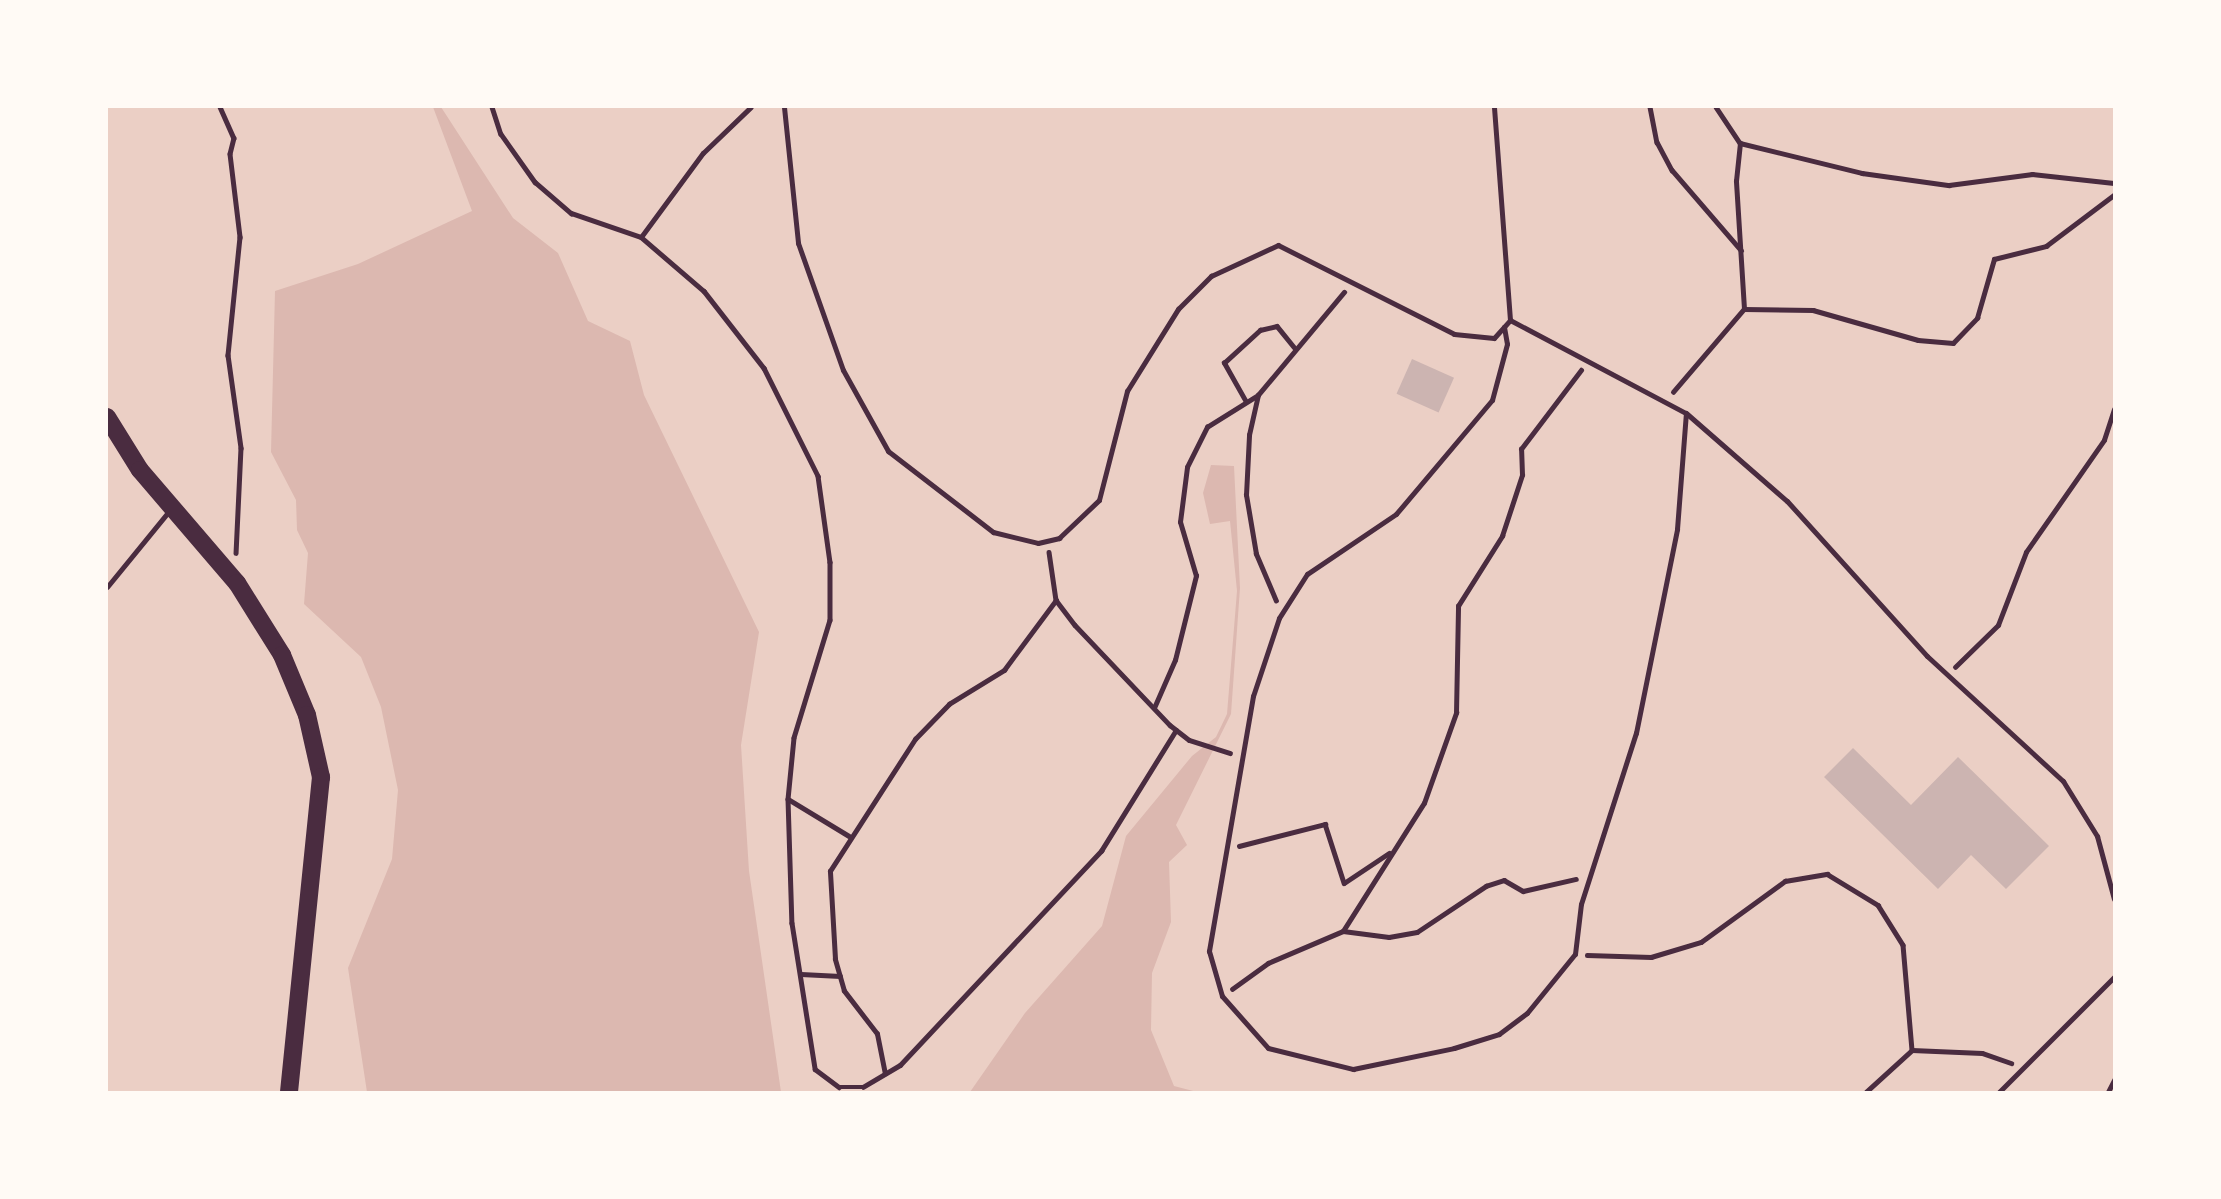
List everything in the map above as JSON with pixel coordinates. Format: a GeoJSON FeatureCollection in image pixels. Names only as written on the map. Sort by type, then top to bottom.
{"type":"FeatureCollection","features":[{"type":"Feature","properties":{"kind":"main road"},"geometry":{"type":"LineString","coordinates":[[107,417],[171,509],[237,583],[282,655],[307,715],[321,777],[289,1092]]}},
{"type":"Feature","properties":{"kind":"lane"},"geometry":{"type":"LineString","coordinates":[[784,107],[798,243],[843,370],[888,452],[993,532],[1049,541],[1086,518],[1099,500],[1127,391],[1178,309],[1211,276],[1278,245],[1454,334],[1494,338],[1510,320],[1494,107]]}},
{"type":"Feature","properties":{"kind":"lane"},"geometry":{"type":"LineString","coordinates":[[1510,320],[1686,413],[1787,501],[1947,676],[2063,781],[2097,836],[2114,899]]}},
{"type":"Feature","properties":{"kind":"lane"},"geometry":{"type":"LineString","coordinates":[[1504,327],[1507,344],[1492,400],[1464,437],[1396,514],[1307,574],[1279,618],[1253,696],[1245,757],[1225,851],[1224,892],[1209,951],[1222,996],[1268,1048],[1353,1069],[1499,1034],[1527,1013],[1575,954],[1590,876],[1636,733],[1677,529],[1686,413]]}},
{"type":"Feature","properties":{"kind":"lane"},"geometry":{"type":"LineString","coordinates":[[107,587],[171,509]]}},
{"type":"Feature","properties":{"kind":"lane"},"geometry":{"type":"LineString","coordinates":[[1999,1092],[2114,977]]}},
{"type":"Feature","properties":{"kind":"path"},"geometry":{"type":"LineString","coordinates":[[220,107],[234,138],[230,154],[240,237],[228,355],[241,448],[236,529]]}},
{"type":"Feature","properties":{"kind":"path"},"geometry":{"type":"LineString","coordinates":[[492,107],[501,134],[536,182],[571,213],[641,237],[704,291],[764,368],[818,476],[830,562],[830,620],[794,738],[788,799],[792,923],[815,1069],[839,1087],[863,1087],[885,1074],[934,1033],[1101,851],[1176,730]]}},
{"type":"Feature","properties":{"kind":"path"},"geometry":{"type":"LineString","coordinates":[[641,237],[703,153],[751,107]]}},
{"type":"Feature","properties":{"kind":"path"},"geometry":{"type":"LineString","coordinates":[[1650,107],[1657,142],[1672,170],[1743,253]]}},
{"type":"Feature","properties":{"kind":"path"},"geometry":{"type":"LineString","coordinates":[[1666,401],[1744,309],[1743,253],[1736,181],[1740,143],[1716,107]]}},
{"type":"Feature","properties":{"kind":"path"},"geometry":{"type":"LineString","coordinates":[[1740,143],[1862,173],[1949,185],[2032,174],[2114,183]]}},
{"type":"Feature","properties":{"kind":"path"},"geometry":{"type":"LineString","coordinates":[[1744,309],[1813,310],[1917,340],[1953,342],[1977,318],[1994,259],[2046,246],[2114,195]]}},
{"type":"Feature","properties":{"kind":"path"},"geometry":{"type":"LineString","coordinates":[[1154,708],[1175,660],[1196,576],[1180,522],[1187,467],[1207,427],[1258,395],[1336,295],[1357,286]]}},
{"type":"Feature","properties":{"kind":"path"},"geometry":{"type":"LineString","coordinates":[[1246,402],[1224,363],[1260,330],[1277,326],[1294,347]]}},
{"type":"Feature","properties":{"kind":"path"},"geometry":{"type":"LineString","coordinates":[[1343,931],[1424,803],[1456,713],[1458,606],[1502,536],[1526,440],[1589,361]]}},
{"type":"Feature","properties":{"kind":"path"},"geometry":{"type":"LineString","coordinates":[[1258,395],[1246,495],[1256,554],[1279,606]]}},
{"type":"Feature","properties":{"kind":"path"},"geometry":{"type":"LineString","coordinates":[[1947,676],[1998,625],[2026,552],[2104,440],[2114,410]]}},
{"type":"Feature","properties":{"kind":"path"},"geometry":{"type":"LineString","coordinates":[[1049,541],[1056,600],[1176,730],[1245,757]]}},
{"type":"Feature","properties":{"kind":"path"},"geometry":{"type":"LineString","coordinates":[[885,1074],[877,1034],[840,976],[830,871],[849,836],[915,739],[949,704],[1004,670],[1056,600]]}},
{"type":"Feature","properties":{"kind":"path"},"geometry":{"type":"LineString","coordinates":[[788,799],[849,836]]}},
{"type":"Feature","properties":{"kind":"path"},"geometry":{"type":"LineString","coordinates":[[1225,851],[1325,824],[1344,883],[1370,871],[1392,850]]}},
{"type":"Feature","properties":{"kind":"path"},"geometry":{"type":"LineString","coordinates":[[1575,954],[1651,957],[1702,942],[1785,881],[1827,874],[1878,905],[1903,945],[1912,1050]]}},
{"type":"Feature","properties":{"kind":"path"},"geometry":{"type":"LineString","coordinates":[[1222,996],[1268,963],[1343,931],[1389,937],[1417,932],[1504,880],[1523,891],[1590,876]]}},
{"type":"Feature","properties":{"kind":"path"},"geometry":{"type":"LineString","coordinates":[[801,974],[840,976]]}},
{"type":"Feature","properties":{"kind":"path"},"geometry":{"type":"LineString","coordinates":[[1866,1092],[1912,1050],[1982,1053],[2022,1067]]}},
{"type":"Feature","properties":{"kind":"path"},"geometry":{"type":"LineString","coordinates":[[2108,1092],[2114,1080]]}},
{"type":"Feature","properties":{"kind":"shaded area"},"geometry":{"type":"Polygon","coordinates":[[[107,107],[2114,107],[2114,1092],[107,1092],[107,107]]]}},
{"type":"Feature","properties":{"kind":"shaded area"},"geometry":{"type":"Polygon","coordinates":[[[433,107],[441,107],[513,218],[558,253],[588,321],[630,341],[644,395],[759,632],[741,745],[749,871],[781,1092],[367,1092],[348,968],[392,859],[398,790],[381,707],[361,657],[304,604],[308,553],[297,530],[296,500],[271,452],[275,291],[358,264],[472,211],[433,107]]]}},
{"type":"Feature","properties":{"kind":"shaded area"},"geometry":{"type":"Polygon","coordinates":[[[1211,465],[1234,466],[1240,588],[1231,714],[1176,825],[1187,845],[1169,862],[1171,922],[1152,973],[1151,1030],[1174,1086],[1197,1092],[970,1092],[1025,1013],[1102,926],[1126,836],[1192,756],[1216,737],[1227,714],[1237,591],[1230,521],[1210,524],[1203,493],[1211,465]]]}},
{"type":"Feature","properties":{"kind":"building"},"geometry":{"type":"Polygon","coordinates":[[[1412,359],[1454,378],[1439,412],[1397,394],[1412,359]]]}},
{"type":"Feature","properties":{"kind":"building"},"geometry":{"type":"Polygon","coordinates":[[[1853,748],[1911,805],[1958,757],[2049,846],[2006,889],[1971,855],[1938,889],[1824,777],[1853,748]]]}}]}
